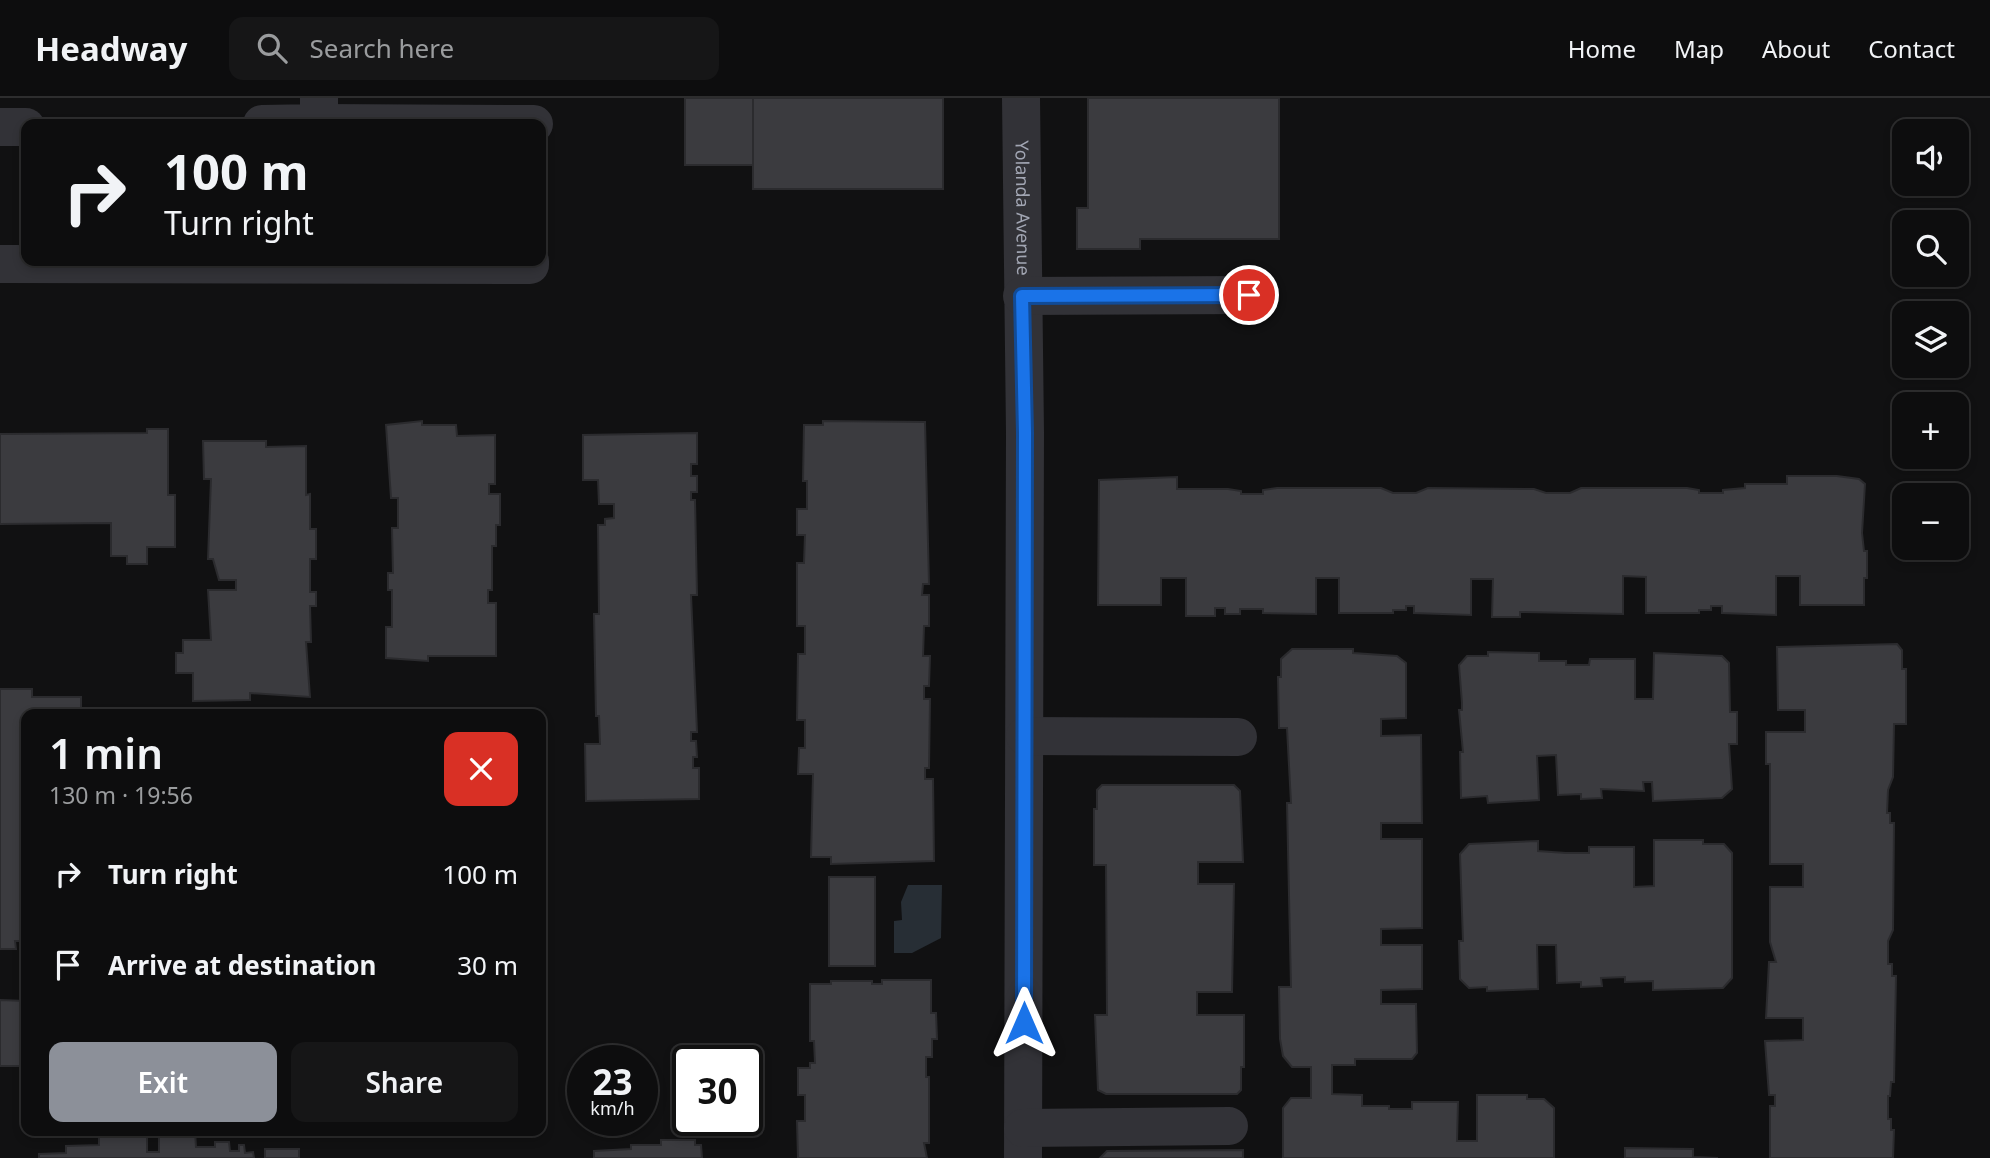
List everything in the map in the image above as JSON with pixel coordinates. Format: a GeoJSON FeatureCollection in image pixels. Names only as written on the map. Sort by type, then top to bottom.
{"type":"FeatureCollection","features":[{"type":"Feature","properties":{"kind":"street","name":"Yolanda Avenue"},"geometry":{"type":"LineString","coordinates":[[1021,98],[1025,736],[1023,1143]]}},
{"type":"Feature","properties":{"kind":"street"},"geometry":{"type":"LineString","coordinates":[[284,119],[319,111],[451,119]]}},
{"type":"Feature","properties":{"kind":"street"},"geometry":{"type":"LineString","coordinates":[[0,127],[21,127]]}},
{"type":"Feature","properties":{"kind":"street"},"geometry":{"type":"LineString","coordinates":[[0,264],[21,264]]}},
{"type":"Feature","properties":{"kind":"street"},"geometry":{"type":"LineString","coordinates":[[1022,296],[1249,295]]}},
{"type":"Feature","properties":{"kind":"street"},"geometry":{"type":"LineString","coordinates":[[1025,736],[1238,737]]}},
{"type":"Feature","properties":{"kind":"street"},"geometry":{"type":"LineString","coordinates":[[1023,1143],[1090,1130],[1229,1126]]}},
{"type":"Feature","properties":{"kind":"shaded area"},"geometry":{"type":"Polygon","coordinates":[[[908,885],[942,885],[941,938],[912,953],[894,953],[894,921],[902,920],[901,902],[908,885]]]}},
{"type":"Feature","properties":{"kind":"building"},"geometry":{"type":"Polygon","coordinates":[[[685,98],[753,98],[753,165],[685,165],[685,98]]]}},
{"type":"Feature","properties":{"kind":"building"},"geometry":{"type":"Polygon","coordinates":[[[753,98],[943,98],[943,189],[753,189],[753,98]]]}},
{"type":"Feature","properties":{"kind":"building"},"geometry":{"type":"Polygon","coordinates":[[[1088,98],[1279,98],[1279,239],[1140,239],[1140,249],[1077,249],[1077,208],[1088,208],[1088,98]]]}},
{"type":"Feature","properties":{"kind":"building"},"geometry":{"type":"Polygon","coordinates":[[[422,421],[422,425],[456,425],[457,436],[495,435],[495,484],[489,484],[489,494],[500,494],[500,525],[496,525],[496,546],[492,546],[492,590],[488,590],[488,603],[496,603],[496,656],[428,656],[428,661],[386,658],[386,627],[392,627],[392,590],[388,590],[388,573],[393,573],[392,528],[398,528],[398,498],[391,498],[386,425],[422,421]]]}},
{"type":"Feature","properties":{"kind":"building"},"geometry":{"type":"Polygon","coordinates":[[[823,421],[925,422],[929,584],[923,584],[922,595],[929,595],[929,626],[924,626],[923,656],[930,656],[929,686],[924,686],[924,699],[930,699],[929,768],[925,768],[925,779],[933,779],[934,861],[831,864],[831,857],[811,857],[813,774],[798,774],[799,748],[805,748],[805,720],[797,720],[798,654],[805,654],[805,626],[797,626],[797,563],[804,563],[805,535],[797,535],[797,509],[807,509],[807,481],[803,481],[804,425],[823,425],[823,421]]]}},
{"type":"Feature","properties":{"kind":"building"},"geometry":{"type":"Polygon","coordinates":[[[147,429],[168,429],[168,495],[175,495],[175,547],[147,547],[147,564],[127,564],[127,556],[111,556],[111,523],[0,524],[0,434],[147,433],[147,429]]]}},
{"type":"Feature","properties":{"kind":"building"},"geometry":{"type":"Polygon","coordinates":[[[697,433],[697,464],[691,464],[691,476],[697,476],[697,492],[691,492],[691,500],[695,500],[697,595],[691,595],[697,732],[691,732],[691,741],[696,741],[697,757],[693,757],[693,768],[699,768],[699,799],[586,801],[585,744],[600,744],[599,716],[596,716],[594,614],[599,614],[598,525],[605,525],[605,519],[614,518],[614,504],[599,504],[598,480],[583,480],[583,435],[697,433]]]}},
{"type":"Feature","properties":{"kind":"building"},"geometry":{"type":"Polygon","coordinates":[[[203,441],[266,441],[266,447],[306,446],[306,495],[310,494],[310,529],[316,529],[316,559],[310,559],[310,592],[316,592],[316,606],[310,606],[311,642],[306,642],[310,697],[250,693],[250,700],[193,701],[193,673],[176,673],[176,653],[183,653],[183,640],[211,640],[208,590],[236,590],[236,580],[219,580],[213,559],[208,559],[211,479],[204,479],[203,441]]]}},
{"type":"Feature","properties":{"kind":"building"},"geometry":{"type":"Polygon","coordinates":[[[1787,476],[1837,476],[1859,479],[1865,484],[1862,533],[1864,551],[1867,551],[1867,578],[1864,578],[1864,605],[1800,605],[1800,576],[1776,576],[1776,615],[1722,613],[1722,606],[1711,606],[1711,610],[1699,610],[1699,613],[1646,613],[1646,577],[1623,576],[1623,614],[1520,612],[1520,617],[1492,617],[1493,579],[1471,579],[1471,615],[1414,613],[1414,606],[1406,606],[1406,610],[1393,610],[1393,613],[1339,613],[1339,578],[1316,578],[1316,614],[1263,613],[1263,609],[1240,609],[1240,614],[1225,614],[1225,608],[1215,608],[1215,616],[1186,616],[1186,578],[1161,578],[1161,605],[1098,605],[1099,480],[1177,477],[1177,489],[1228,489],[1241,491],[1241,494],[1263,494],[1263,490],[1277,488],[1381,488],[1393,493],[1416,493],[1428,488],[1534,489],[1546,493],[1570,493],[1581,488],[1687,488],[1699,490],[1699,493],[1723,493],[1723,490],[1745,488],[1745,484],[1787,484],[1787,476]]]}},
{"type":"Feature","properties":{"kind":"building"},"geometry":{"type":"Polygon","coordinates":[[[1897,644],[1902,650],[1902,669],[1906,669],[1906,724],[1894,724],[1893,777],[1888,790],[1887,813],[1890,813],[1890,823],[1894,823],[1893,930],[1888,941],[1888,964],[1892,964],[1892,976],[1896,976],[1894,1082],[1891,1082],[1888,1096],[1888,1119],[1891,1119],[1891,1130],[1894,1130],[1893,1158],[1770,1158],[1770,1106],[1775,1106],[1775,1095],[1769,1095],[1765,1041],[1803,1040],[1803,1018],[1766,1018],[1769,962],[1776,962],[1770,942],[1770,887],[1803,887],[1803,864],[1770,864],[1770,764],[1766,764],[1766,732],[1805,732],[1805,710],[1778,710],[1777,647],[1897,644]]]}},
{"type":"Feature","properties":{"kind":"building"},"geometry":{"type":"Polygon","coordinates":[[[1292,649],[1353,649],[1353,653],[1397,656],[1406,663],[1406,718],[1381,719],[1381,736],[1421,735],[1422,823],[1381,823],[1381,839],[1422,839],[1422,928],[1381,929],[1381,945],[1422,945],[1422,989],[1381,990],[1381,1004],[1416,1004],[1417,1053],[1412,1059],[1355,1059],[1355,1065],[1332,1065],[1332,1094],[1362,1095],[1362,1106],[1389,1106],[1389,1109],[1412,1109],[1412,1102],[1458,1102],[1457,1141],[1477,1141],[1477,1095],[1527,1095],[1527,1099],[1544,1099],[1554,1108],[1554,1158],[1283,1158],[1283,1108],[1291,1098],[1311,1098],[1311,1067],[1292,1067],[1283,1056],[1280,1039],[1279,987],[1291,987],[1287,803],[1291,803],[1287,728],[1279,728],[1278,677],[1281,677],[1281,659],[1292,649]]]}},
{"type":"Feature","properties":{"kind":"building"},"geometry":{"type":"Polygon","coordinates":[[[1488,652],[1539,653],[1539,661],[1566,661],[1566,665],[1589,665],[1590,659],[1635,659],[1635,699],[1653,699],[1654,653],[1722,656],[1729,663],[1730,712],[1737,712],[1737,744],[1729,744],[1732,789],[1722,798],[1653,801],[1652,782],[1643,782],[1644,791],[1601,789],[1602,798],[1581,799],[1581,794],[1558,795],[1556,755],[1537,756],[1539,800],[1488,803],[1487,796],[1461,798],[1460,752],[1463,752],[1459,665],[1467,656],[1488,656],[1488,652]]]}},
{"type":"Feature","properties":{"kind":"building"},"geometry":{"type":"Polygon","coordinates":[[[0,689],[32,689],[32,697],[81,697],[81,709],[21,709],[21,941],[15,941],[16,949],[0,949],[0,689]]]}},
{"type":"Feature","properties":{"kind":"building"},"geometry":{"type":"Polygon","coordinates":[[[1102,785],[1234,785],[1240,791],[1243,862],[1198,862],[1198,884],[1234,884],[1232,992],[1197,992],[1197,1015],[1244,1015],[1244,1067],[1241,1067],[1241,1090],[1237,1094],[1106,1094],[1098,1090],[1095,1015],[1107,1015],[1106,865],[1094,865],[1094,809],[1097,809],[1097,790],[1102,785]]]}},
{"type":"Feature","properties":{"kind":"building"},"geometry":{"type":"Polygon","coordinates":[[[1654,840],[1703,840],[1703,844],[1724,844],[1732,853],[1732,978],[1723,988],[1653,990],[1653,981],[1625,982],[1625,977],[1601,978],[1602,986],[1581,987],[1581,982],[1557,983],[1556,945],[1537,945],[1538,989],[1487,991],[1487,987],[1469,988],[1460,979],[1459,941],[1463,941],[1460,854],[1469,844],[1538,841],[1538,851],[1566,853],[1589,853],[1589,847],[1634,847],[1634,887],[1654,886],[1654,840]]]}},
{"type":"Feature","properties":{"kind":"building"},"geometry":{"type":"Polygon","coordinates":[[[829,877],[875,877],[875,966],[829,966],[829,877]]]}},
{"type":"Feature","properties":{"kind":"building"},"geometry":{"type":"Polygon","coordinates":[[[882,980],[931,980],[931,1013],[936,1013],[937,1039],[932,1039],[932,1057],[926,1057],[926,1077],[929,1077],[929,1143],[924,1143],[927,1158],[798,1158],[797,1121],[805,1121],[805,1095],[798,1095],[798,1068],[810,1068],[810,1063],[815,1063],[814,1041],[810,1041],[810,984],[872,981],[872,984],[882,984],[882,980]]]}},
{"type":"Feature","properties":{"kind":"building"},"geometry":{"type":"Polygon","coordinates":[[[0,1000],[21,1001],[21,1066],[0,1066],[0,1000]]]}},
{"type":"Feature","properties":{"kind":"building"},"geometry":{"type":"Polygon","coordinates":[[[99,1136],[147,1136],[147,1152],[159,1152],[159,1136],[195,1136],[196,1147],[215,1147],[215,1142],[229,1142],[230,1151],[239,1151],[239,1145],[244,1145],[245,1153],[253,1152],[254,1158],[39,1158],[39,1154],[66,1153],[66,1146],[99,1145],[99,1136]]]}},
{"type":"Feature","properties":{"kind":"building"},"geometry":{"type":"Polygon","coordinates":[[[661,1140],[695,1140],[695,1145],[701,1145],[702,1158],[594,1158],[594,1151],[631,1149],[631,1145],[661,1145],[661,1140]]]}},
{"type":"Feature","properties":{"kind":"building"},"geometry":{"type":"Polygon","coordinates":[[[1625,1148],[1693,1149],[1693,1157],[1718,1158],[1625,1158],[1625,1148]]]}},
{"type":"Feature","properties":{"kind":"building"},"geometry":{"type":"Polygon","coordinates":[[[265,1149],[299,1149],[299,1158],[265,1158],[265,1149]]]}},
{"type":"Feature","properties":{"kind":"building"},"geometry":{"type":"Polygon","coordinates":[[[1243,1150],[1243,1158],[1100,1158],[1107,1151],[1243,1150]]]}},
{"type":"Feature","properties":{"kind":"route"},"geometry":{"type":"LineString","coordinates":[[1024,1023],[1025,433],[1022,296],[1249,295]]}}]}
